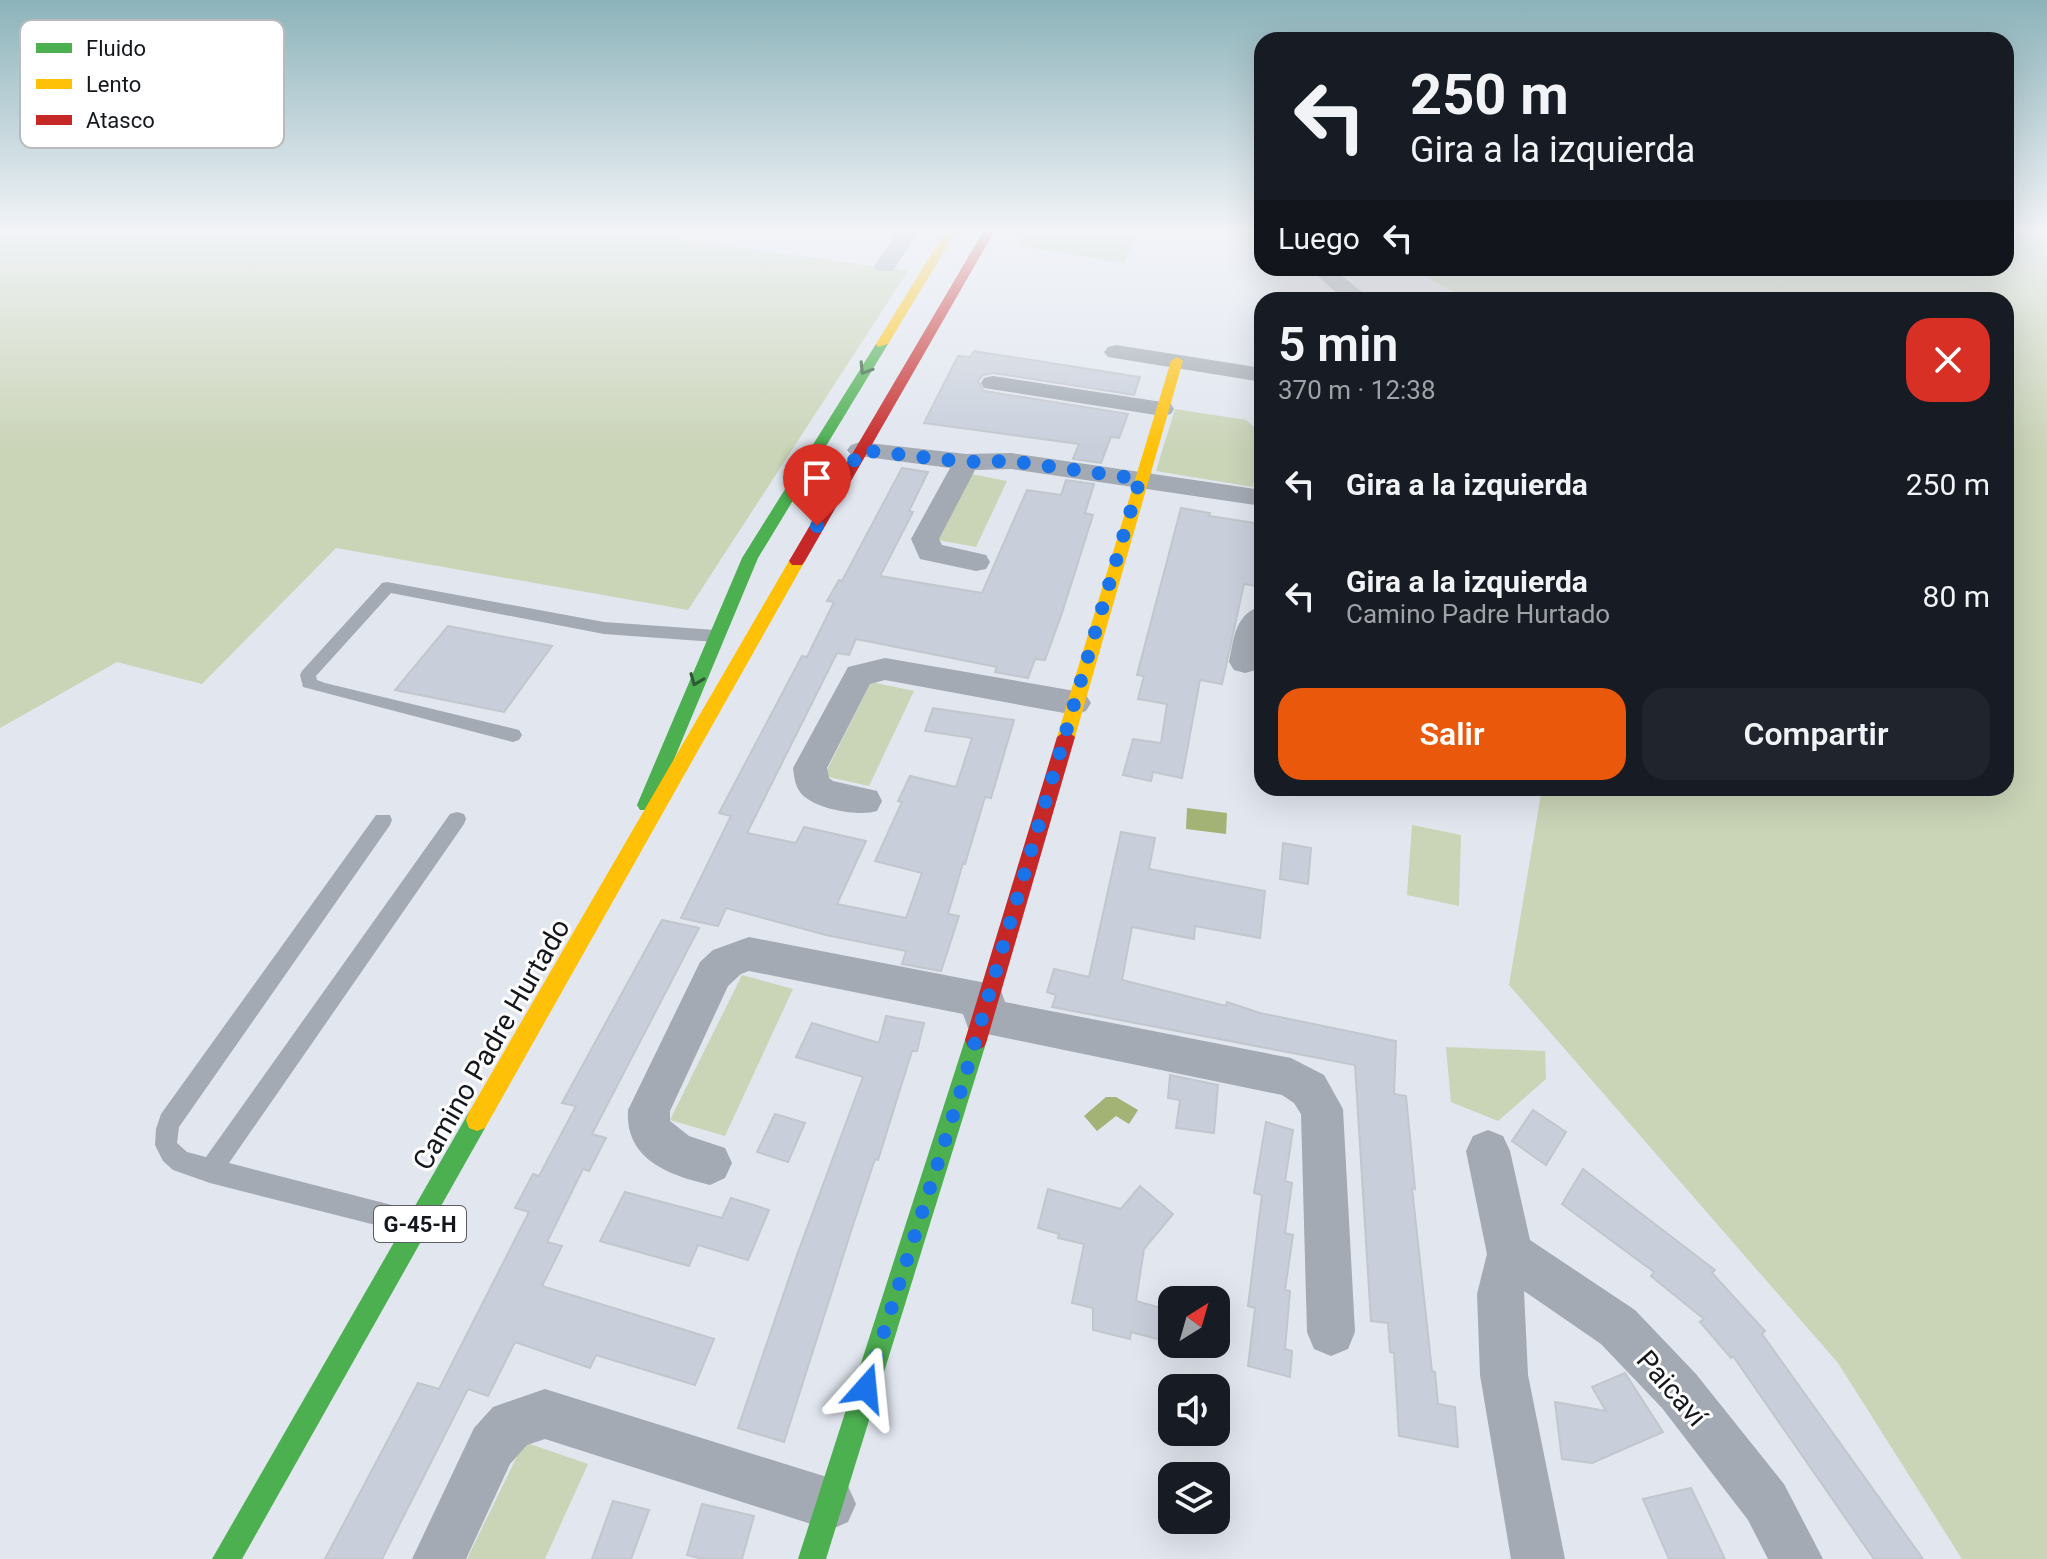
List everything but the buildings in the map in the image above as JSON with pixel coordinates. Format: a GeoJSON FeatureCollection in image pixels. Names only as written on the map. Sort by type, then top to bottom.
{"type":"FeatureCollection","features":[{"type":"Feature","properties":{"kind":"street","name":"Camino Padre Hurtado"},"geometry":{"type":"LineString","coordinates":[[612,889],[750,558],[906,305]]}},
{"type":"Feature","properties":{"kind":"street","name":"Camino Padre Hurtado"},"geometry":{"type":"LineString","coordinates":[[226,1559],[946,305]]}},
{"type":"Feature","properties":{"kind":"street"},"geometry":{"type":"LineString","coordinates":[[1116,352],[1254,374]]}},
{"type":"Feature","properties":{"kind":"street"},"geometry":{"type":"LineString","coordinates":[[812,1559],[984,1008],[1177,361]]}},
{"type":"Feature","properties":{"kind":"street"},"geometry":{"type":"LineString","coordinates":[[993,383],[1162,409]]}},
{"type":"Feature","properties":{"kind":"street"},"geometry":{"type":"LineString","coordinates":[[867,439],[976,448],[1011,461]]}},
{"type":"Feature","properties":{"kind":"street"},"geometry":{"type":"LineString","coordinates":[[867,439],[966,462],[1011,461],[1254,497]]}},
{"type":"Feature","properties":{"kind":"street"},"geometry":{"type":"LineString","coordinates":[[966,462],[925,539],[930,552],[976,562]]}},
{"type":"Feature","properties":{"kind":"street"},"geometry":{"type":"LineString","coordinates":[[1245,662],[1254,623]]}},
{"type":"Feature","properties":{"kind":"street"},"geometry":{"type":"LineString","coordinates":[[865,801],[824,793],[813,785],[810,768],[859,675],[885,669],[1075,703]]}},
{"type":"Feature","properties":{"kind":"street"},"geometry":{"type":"LineString","coordinates":[[710,1163],[679,1157],[660,1144],[648,1129],[649,1110],[714,974],[727,962],[749,954],[1291,1077],[1309,1089],[1322,1109],[1331,1332]]}},
{"type":"Feature","properties":{"kind":"street"},"geometry":{"type":"LineString","coordinates":[[1488,1151],[1510,1254],[1500,1294],[1504,1375],[1538,1559]]}},
{"type":"Feature","properties":{"kind":"street","name":"Paicaví"},"geometry":{"type":"LineString","coordinates":[[1510,1254],[1618,1327],[1649,1359],[1679,1391],[1766,1502],[1796,1559]]}},
{"type":"Feature","properties":{"kind":"street"},"geometry":{"type":"LineString","coordinates":[[439,1559],[492,1446],[511,1425],[545,1414],[830,1504]]}},
{"type":"Feature","properties":{"kind":"lane"},"geometry":{"type":"LineString","coordinates":[[513,735],[321,688],[309,683],[308,675],[387,587],[604,628],[715,636]]}},
{"type":"Feature","properties":{"kind":"lane"},"geometry":{"type":"LineString","coordinates":[[210,1171],[457,819]]}},
{"type":"Feature","properties":{"kind":"lane"},"geometry":{"type":"LineString","coordinates":[[383,820],[169,1122],[163,1139],[167,1153],[181,1162],[420,1224]]}},
{"type":"Feature","properties":{"kind":"shaded area"},"geometry":{"type":"Polygon","coordinates":[[[0,305],[886,305],[688,610],[336,548],[202,684],[117,662],[0,728],[0,305]]]}},
{"type":"Feature","properties":{"kind":"shaded area"},"geometry":{"type":"Polygon","coordinates":[[[2014,305],[2047,305],[2047,1559],[1962,1559],[1838,1363],[1509,985],[1541,796],[2014,796],[2014,305]]]}},
{"type":"Feature","properties":{"kind":"shaded area"},"geometry":{"type":"Polygon","coordinates":[[[1175,409],[1246,420],[1254,427],[1253,487],[1156,471],[1175,409]]]}},
{"type":"Feature","properties":{"kind":"shaded area"},"geometry":{"type":"Polygon","coordinates":[[[971,474],[1007,481],[976,547],[938,540],[971,474]]]}},
{"type":"Feature","properties":{"kind":"shaded area"},"geometry":{"type":"Polygon","coordinates":[[[871,682],[914,691],[869,786],[824,776],[871,682]]]}},
{"type":"Feature","properties":{"kind":"shaded area"},"geometry":{"type":"Polygon","coordinates":[[[1187,808],[1227,813],[1226,834],[1186,829],[1187,808]]]}},
{"type":"Feature","properties":{"kind":"shaded area"},"geometry":{"type":"Polygon","coordinates":[[[1412,825],[1461,835],[1459,906],[1407,895],[1412,825]]]}},
{"type":"Feature","properties":{"kind":"shaded area"},"geometry":{"type":"Polygon","coordinates":[[[742,975],[793,989],[725,1136],[670,1120],[742,975]]]}},
{"type":"Feature","properties":{"kind":"shaded area"},"geometry":{"type":"Polygon","coordinates":[[[1446,1047],[1545,1051],[1546,1079],[1498,1121],[1451,1102],[1446,1047]]]}},
{"type":"Feature","properties":{"kind":"shaded area"},"geometry":{"type":"Polygon","coordinates":[[[1106,1097],[1116,1097],[1138,1110],[1129,1124],[1116,1116],[1097,1131],[1084,1116],[1106,1097]]]}},
{"type":"Feature","properties":{"kind":"shaded area"},"geometry":{"type":"Polygon","coordinates":[[[524,1442],[588,1464],[545,1559],[467,1559],[524,1442]]]}},
{"type":"Feature","properties":{"kind":"traffic: fast"},"geometry":{"type":"LineString","coordinates":[[646,805],[750,558],[882,344]]}},
{"type":"Feature","properties":{"kind":"traffic: fast"},"geometry":{"type":"LineString","coordinates":[[812,1559],[976,1040]]}},
{"type":"Feature","properties":{"kind":"traffic: fast"},"geometry":{"type":"LineString","coordinates":[[226,1559],[477,1120]]}},
{"type":"Feature","properties":{"kind":"traffic: slow"},"geometry":{"type":"LineString","coordinates":[[882,344],[906,305]]}},
{"type":"Feature","properties":{"kind":"traffic: slow"},"geometry":{"type":"LineString","coordinates":[[1066,737],[1177,361]]}},
{"type":"Feature","properties":{"kind":"traffic: slow"},"geometry":{"type":"LineString","coordinates":[[477,1120],[797,561]]}},
{"type":"Feature","properties":{"kind":"traffic: jam"},"geometry":{"type":"LineString","coordinates":[[797,561],[947,305]]}},
{"type":"Feature","properties":{"kind":"traffic: jam"},"geometry":{"type":"LineString","coordinates":[[976,1040],[1066,737]]}},
{"type":"Feature","properties":{"kind":"route"},"geometry":{"type":"LineString","coordinates":[[817,526],[860,450],[966,462],[1011,461],[1140,479],[959,1097],[866,1388]]}}]}
